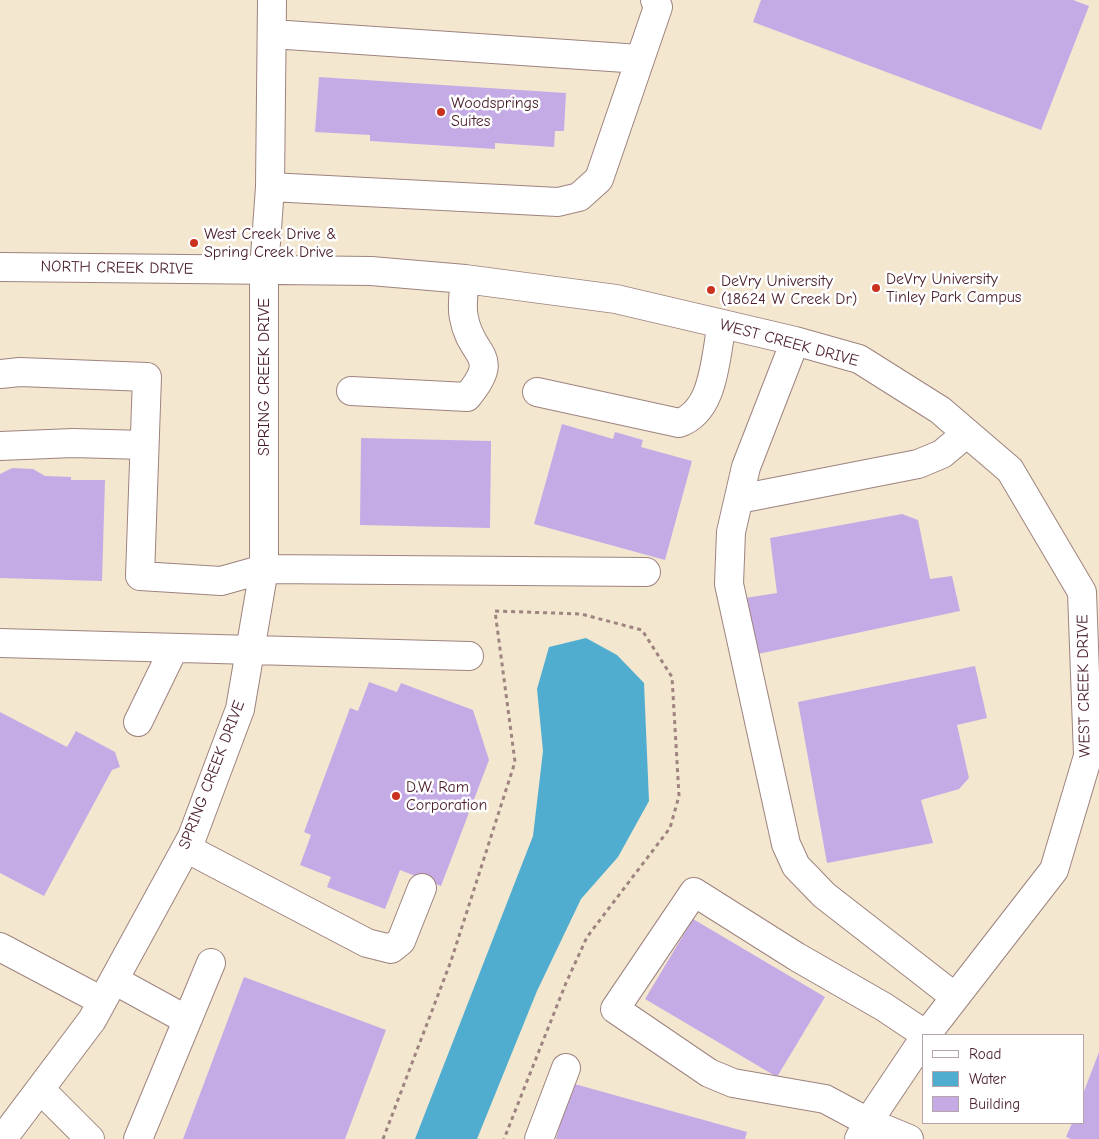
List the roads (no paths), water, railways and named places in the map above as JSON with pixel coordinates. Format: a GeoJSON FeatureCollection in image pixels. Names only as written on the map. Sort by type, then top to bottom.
{"type":"FeatureCollection","features":[{"type":"Feature","properties":{"kind":"street","name":"SPRING CREEK DRIVE"},"geometry":{"type":"LineString","coordinates":[[0,1135],[10,1129],[92,1020],[186,848],[240,709],[264,569],[264,270],[270,187],[272,0]]}},
{"type":"Feature","properties":{"kind":"street"},"geometry":{"type":"LineString","coordinates":[[270,187],[558,202],[579,197],[599,179],[658,7],[655,0]]}},
{"type":"Feature","properties":{"kind":"street"},"geometry":{"type":"LineString","coordinates":[[272,34],[640,59]]}},
{"type":"Feature","properties":{"kind":"street","name":"NORTH CREEK DRIVE"},"geometry":{"type":"LineString","coordinates":[[0,267],[264,270]]}},
{"type":"Feature","properties":{"kind":"street","name":"WEST CREEK DRIVE"},"geometry":{"type":"LineString","coordinates":[[264,270],[370,271],[465,280],[616,300],[795,341],[858,360],[940,410],[1010,470],[1082,592],[1091,626],[1088,756],[1054,870],[927,1034]]}},
{"type":"Feature","properties":{"kind":"street"},"geometry":{"type":"LineString","coordinates":[[351,391],[467,397],[479,382],[485,370],[483,356],[468,331],[463,318],[465,280]]}},
{"type":"Feature","properties":{"kind":"street"},"geometry":{"type":"LineString","coordinates":[[537,392],[679,423],[690,419],[701,409],[709,386],[722,324]]}},
{"type":"Feature","properties":{"kind":"street"},"geometry":{"type":"LineString","coordinates":[[795,341],[746,467],[731,532],[729,584],[786,844],[796,866],[824,894],[955,997]]}},
{"type":"Feature","properties":{"kind":"street"},"geometry":{"type":"LineString","coordinates":[[0,374],[20,372],[147,376],[140,576],[221,581],[264,569],[646,572]]}},
{"type":"Feature","properties":{"kind":"street"},"geometry":{"type":"LineString","coordinates":[[739,499],[918,464],[942,454],[967,433]]}},
{"type":"Feature","properties":{"kind":"street"},"geometry":{"type":"LineString","coordinates":[[0,446],[73,443],[144,445]]}},
{"type":"Feature","properties":{"kind":"street"},"geometry":{"type":"LineString","coordinates":[[0,643],[469,656]]}},
{"type":"Feature","properties":{"kind":"street"},"geometry":{"type":"LineString","coordinates":[[138,722],[174,648]]}},
{"type":"Feature","properties":{"kind":"street"},"geometry":{"type":"LineString","coordinates":[[186,848],[367,943],[392,949],[401,941],[422,888]]}},
{"type":"Feature","properties":{"kind":"street"},"geometry":{"type":"LineString","coordinates":[[909,1139],[863,1130],[825,1099],[733,1083],[709,1073],[615,1009],[694,892],[797,957],[884,1006],[925,1034]]}},
{"type":"Feature","properties":{"kind":"street"},"geometry":{"type":"LineString","coordinates":[[2,953],[187,1020]]}},
{"type":"Feature","properties":{"kind":"street"},"geometry":{"type":"LineString","coordinates":[[138,1139],[211,963]]}},
{"type":"Feature","properties":{"kind":"street"},"geometry":{"type":"LineString","coordinates":[[863,1130],[922,1042]]}},
{"type":"Feature","properties":{"kind":"street"},"geometry":{"type":"LineString","coordinates":[[539,1139],[566,1068]]}},
{"type":"Feature","properties":{"kind":"street"},"geometry":{"type":"LineString","coordinates":[[40,1089],[90,1139]]}},
{"type":"Feature","properties":{"kind":"water"},"geometry":{"type":"Polygon","coordinates":[[[586,638],[617,655],[644,683],[649,801],[618,857],[581,899],[537,991],[477,1139],[415,1139],[533,836],[543,751],[537,689],[549,647],[586,638]]]}},
{"type":"Feature","properties":{"kind":"place","name":"Woodsprings Suites"},"geometry":{"type":"Point","coordinates":[441,112]}},
{"type":"Feature","properties":{"kind":"place","name":"West Creek Drive & Spring Creek Drive"},"geometry":{"type":"Point","coordinates":[194,243]}},
{"type":"Feature","properties":{"kind":"place","name":"DeVry University Tinley Park Campus"},"geometry":{"type":"Point","coordinates":[876,288]}},
{"type":"Feature","properties":{"kind":"place","name":"DeVry University (18624 W Creek Dr)"},"geometry":{"type":"Point","coordinates":[711,290]}},
{"type":"Feature","properties":{"kind":"place","name":"D.W. Ram Corporation"},"geometry":{"type":"Point","coordinates":[396,796]}}]}
